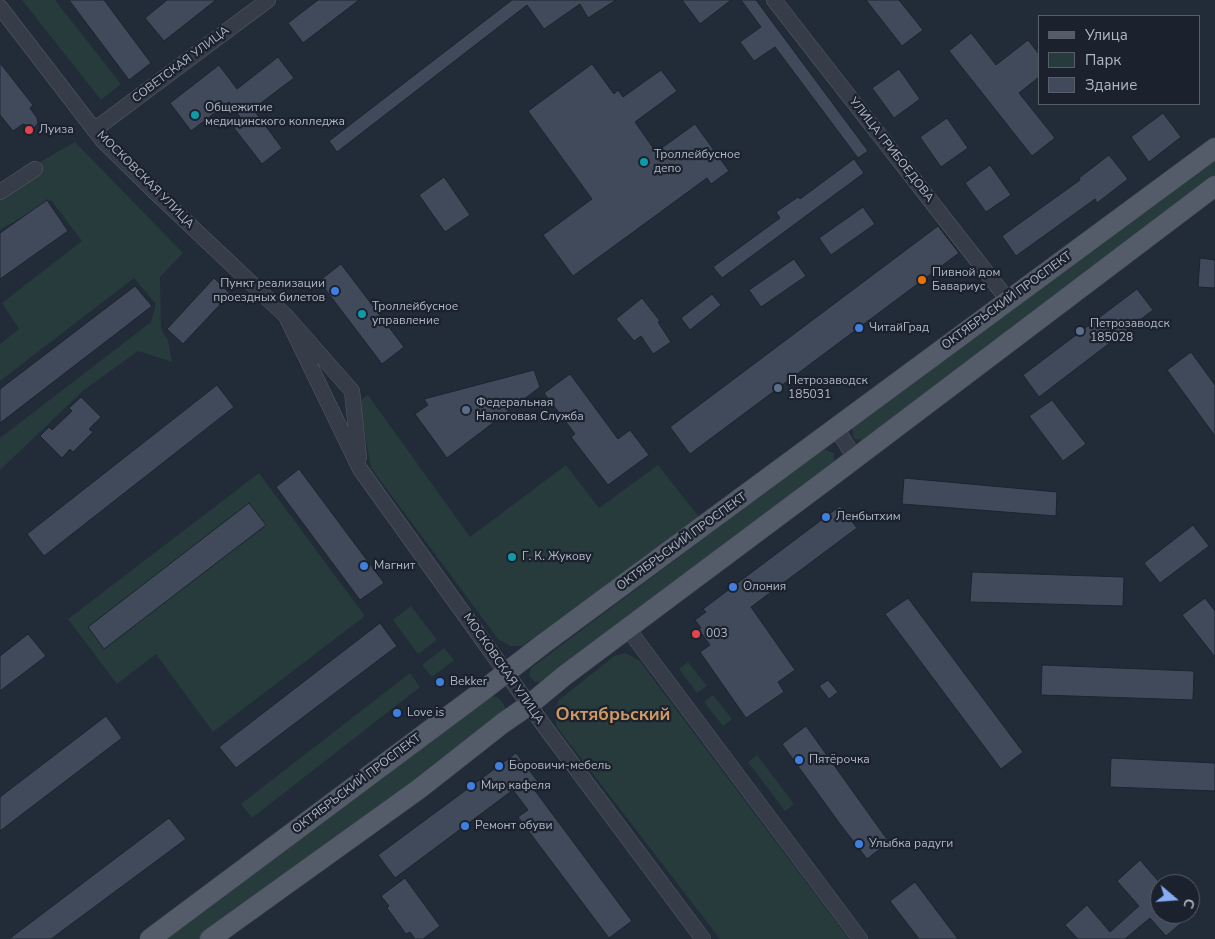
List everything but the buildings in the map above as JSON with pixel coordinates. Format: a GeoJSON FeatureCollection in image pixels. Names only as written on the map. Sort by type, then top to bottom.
{"type":"FeatureCollection","features":[{"type":"Feature","properties":{"kind":"main road","name":"ОКТЯБРЬСКИЙ ПРОСПЕКТ"},"geometry":{"type":"LineString","coordinates":[[150,939],[551,638],[1215,148]]}},
{"type":"Feature","properties":{"kind":"main road"},"geometry":{"type":"LineString","coordinates":[[210,939],[419,789],[564,676],[1215,186]]}},
{"type":"Feature","properties":{"kind":"street","name":"СОВЕТСКАЯ УЛИЦА"},"geometry":{"type":"LineString","coordinates":[[94,130],[268,0]]}},
{"type":"Feature","properties":{"kind":"street","name":"УЛИЦА ГРИБОЕДОВА"},"geometry":{"type":"LineString","coordinates":[[774,0],[1008,300]]}},
{"type":"Feature","properties":{"kind":"street","name":"МОСКОВСКАЯ УЛИЦА"},"geometry":{"type":"LineString","coordinates":[[0,7],[103,141],[286,316],[352,391],[360,469]]}},
{"type":"Feature","properties":{"kind":"street"},"geometry":{"type":"LineString","coordinates":[[0,192],[35,169]]}},
{"type":"Feature","properties":{"kind":"street","name":"МОСКОВСКАЯ УЛИЦА"},"geometry":{"type":"LineString","coordinates":[[286,316],[360,469],[529,705],[703,939]]}},
{"type":"Feature","properties":{"kind":"street"},"geometry":{"type":"LineString","coordinates":[[836,428],[856,458]]}},
{"type":"Feature","properties":{"kind":"street"},"geometry":{"type":"LineString","coordinates":[[628,629],[860,939]]}},
{"type":"Feature","properties":{"kind":"green space"},"geometry":{"type":"Polygon","coordinates":[[[22,0],[55,0],[121,84],[101,100],[22,0]]]}},
{"type":"Feature","properties":{"kind":"green space"},"geometry":{"type":"Polygon","coordinates":[[[75,142],[183,253],[160,277],[161,329],[168,340],[172,362],[138,351],[84,390],[0,470],[0,438],[151,322],[156,304],[134,278],[0,381],[0,344],[19,329],[2,303],[82,241],[51,200],[0,230],[0,185],[75,142]]]}},
{"type":"Feature","properties":{"kind":"green space"},"geometry":{"type":"Polygon","coordinates":[[[1215,156],[1215,178],[867,440],[854,439],[852,428],[1215,156]]]}},
{"type":"Feature","properties":{"kind":"green space"},"geometry":{"type":"Polygon","coordinates":[[[368,395],[470,537],[566,465],[599,508],[658,465],[699,517],[522,646],[510,646],[498,639],[371,468],[359,401],[368,395]]]}},
{"type":"Feature","properties":{"kind":"green space"},"geometry":{"type":"Polygon","coordinates":[[[823,449],[834,453],[834,464],[541,683],[534,681],[529,676],[531,668],[823,449]]]}},
{"type":"Feature","properties":{"kind":"green space"},"geometry":{"type":"Polygon","coordinates":[[[259,473],[365,616],[213,732],[156,654],[117,684],[68,619],[259,473]]]}},
{"type":"Feature","properties":{"kind":"green space"},"geometry":{"type":"Polygon","coordinates":[[[411,606],[437,640],[418,654],[393,620],[411,606]]]}},
{"type":"Feature","properties":{"kind":"green space"},"geometry":{"type":"Polygon","coordinates":[[[444,648],[454,660],[432,677],[422,665],[444,648]]]}},
{"type":"Feature","properties":{"kind":"green space"},"geometry":{"type":"Polygon","coordinates":[[[625,653],[639,660],[849,939],[720,939],[557,727],[554,711],[559,700],[614,656],[625,653]]]}},
{"type":"Feature","properties":{"kind":"green space"},"geometry":{"type":"Polygon","coordinates":[[[688,662],[707,686],[697,693],[679,669],[688,662]]]}},
{"type":"Feature","properties":{"kind":"green space"},"geometry":{"type":"Polygon","coordinates":[[[410,673],[420,687],[252,818],[241,804],[410,673]]]}},
{"type":"Feature","properties":{"kind":"green space"},"geometry":{"type":"Polygon","coordinates":[[[713,695],[732,719],[723,726],[704,702],[713,695]]]}},
{"type":"Feature","properties":{"kind":"green space"},"geometry":{"type":"Polygon","coordinates":[[[493,696],[500,699],[505,707],[505,714],[209,939],[165,939],[493,696]]]}},
{"type":"Feature","properties":{"kind":"green space"},"geometry":{"type":"Polygon","coordinates":[[[757,755],[794,804],[785,811],[748,762],[757,755]]]}},
{"type":"Feature","properties":{"kind":"place","name":"Общежитие медицинского колледжа"},"geometry":{"type":"Point","coordinates":[195,115]}},
{"type":"Feature","properties":{"kind":"place","name":"Луиза"},"geometry":{"type":"Point","coordinates":[29,130]}},
{"type":"Feature","properties":{"kind":"place","name":"Троллейбусное депо"},"geometry":{"type":"Point","coordinates":[644,162]}},
{"type":"Feature","properties":{"kind":"place","name":"Пивной дом Бавариус"},"geometry":{"type":"Point","coordinates":[922,280]}},
{"type":"Feature","properties":{"kind":"place","name":"Пункт реализации проездных билетов"},"geometry":{"type":"Point","coordinates":[335,291]}},
{"type":"Feature","properties":{"kind":"place","name":"Троллейбусное управление"},"geometry":{"type":"Point","coordinates":[362,314]}},
{"type":"Feature","properties":{"kind":"place","name":"ЧитайГрад"},"geometry":{"type":"Point","coordinates":[859,328]}},
{"type":"Feature","properties":{"kind":"place","name":"Петрозаводск 185028"},"geometry":{"type":"Point","coordinates":[1080,331]}},
{"type":"Feature","properties":{"kind":"place","name":"Петрозаводск 185031"},"geometry":{"type":"Point","coordinates":[778,388]}},
{"type":"Feature","properties":{"kind":"place","name":"Федеральная Налоговая Служба"},"geometry":{"type":"Point","coordinates":[466,410]}},
{"type":"Feature","properties":{"kind":"place","name":"Ленбытхим"},"geometry":{"type":"Point","coordinates":[826,517]}},
{"type":"Feature","properties":{"kind":"place","name":"Г. К. Жукову"},"geometry":{"type":"Point","coordinates":[512,557]}},
{"type":"Feature","properties":{"kind":"place","name":"Магнит"},"geometry":{"type":"Point","coordinates":[364,566]}},
{"type":"Feature","properties":{"kind":"place","name":"Олония"},"geometry":{"type":"Point","coordinates":[733,587]}},
{"type":"Feature","properties":{"kind":"place","name":"003"},"geometry":{"type":"Point","coordinates":[696,634]}},
{"type":"Feature","properties":{"kind":"place","name":"Bekker"},"geometry":{"type":"Point","coordinates":[440,682]}},
{"type":"Feature","properties":{"kind":"place","name":"Love is"},"geometry":{"type":"Point","coordinates":[397,713]}},
{"type":"Feature","properties":{"kind":"place","name":"Пятёрочка"},"geometry":{"type":"Point","coordinates":[799,760]}},
{"type":"Feature","properties":{"kind":"place","name":"Боровичи-мебель"},"geometry":{"type":"Point","coordinates":[499,766]}},
{"type":"Feature","properties":{"kind":"place","name":"Мир кафеля"},"geometry":{"type":"Point","coordinates":[471,786]}},
{"type":"Feature","properties":{"kind":"place","name":"Ремонт обуви"},"geometry":{"type":"Point","coordinates":[465,826]}},
{"type":"Feature","properties":{"kind":"place","name":"Улыбка радуги"},"geometry":{"type":"Point","coordinates":[859,844]}},
{"type":"Feature","properties":{"kind":"district","name":"Октябрьский"},"geometry":{"type":"Point","coordinates":[613,716]}}]}
